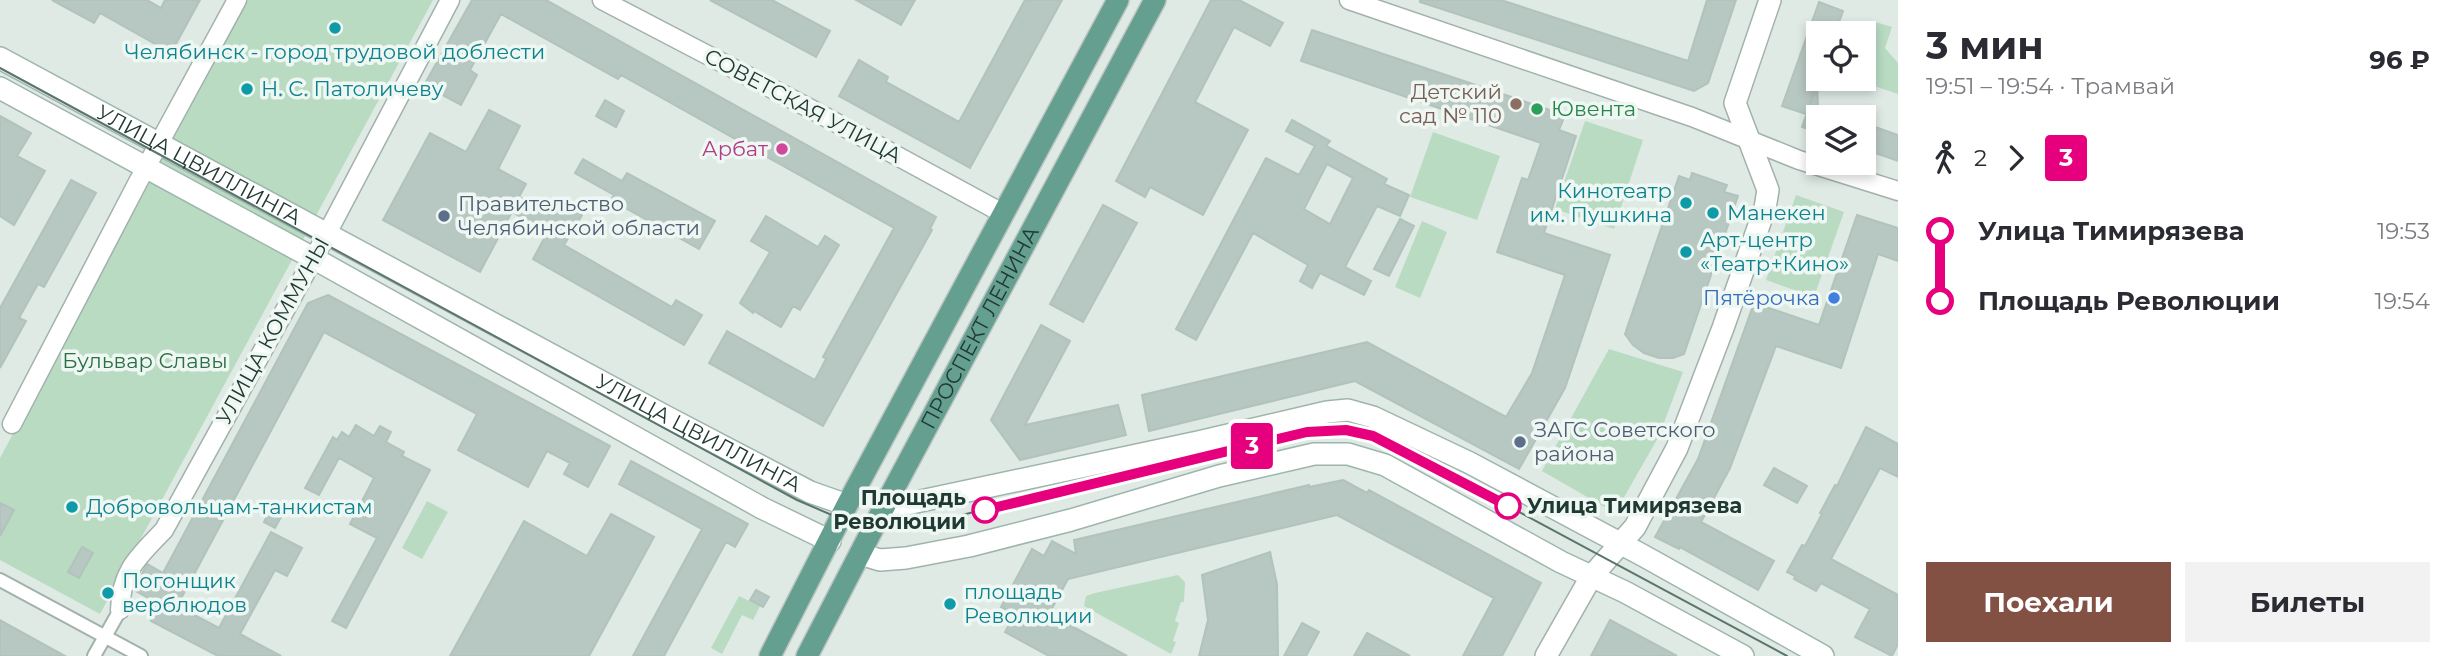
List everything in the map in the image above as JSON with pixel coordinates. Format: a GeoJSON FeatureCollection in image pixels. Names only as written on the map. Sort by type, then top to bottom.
{"type":"FeatureCollection","features":[{"type":"Feature","properties":{"kind":"main road","name":"ПРОСПЕКТ ЛЕНИНА"},"geometry":{"type":"LineString","coordinates":[[771,656],[847,505],[1118,0]]}},
{"type":"Feature","properties":{"kind":"main road","name":"ПРОСПЕКТ ЛЕНИНА"},"geometry":{"type":"LineString","coordinates":[[807,656],[1155,0]]}},
{"type":"Feature","properties":{"kind":"main road"},"geometry":{"type":"LineString","coordinates":[[1546,656],[1591,577],[1635,527],[1689,422],[1765,208],[1768,190],[1735,103],[1770,0]]}},
{"type":"Feature","properties":{"kind":"main road","name":"УЛИЦА ЦВИЛЛИНГА"},"geometry":{"type":"LineString","coordinates":[[0,58],[798,486],[847,505],[883,509],[1327,412],[1348,410],[1398,428],[1458,457],[1823,656]]}},
{"type":"Feature","properties":{"kind":"main road","name":"УЛИЦА ЦВИЛЛИНГА"},"geometry":{"type":"LineString","coordinates":[[0,88],[313,258],[762,508],[860,554],[880,560],[969,546],[1071,520],[1219,476],[1314,454],[1358,455],[1385,466],[1560,562],[1625,592],[1743,656]]}},
{"type":"Feature","properties":{"kind":"street"},"geometry":{"type":"LineString","coordinates":[[12,424],[237,0]]}},
{"type":"Feature","properties":{"kind":"street","name":"УЛИЦА КОММУНЫ"},"geometry":{"type":"LineString","coordinates":[[94,656],[120,610],[121,588],[137,558],[164,530],[327,233],[450,0]]}},
{"type":"Feature","properties":{"kind":"street","name":"СОВЕТСКАЯ УЛИЦА"},"geometry":{"type":"LineString","coordinates":[[602,0],[809,108],[1003,214]]}},
{"type":"Feature","properties":{"kind":"street"},"geometry":{"type":"LineString","coordinates":[[1349,0],[1692,117],[1800,160],[1898,191]]}},
{"type":"Feature","properties":{"kind":"street"},"geometry":{"type":"LineString","coordinates":[[0,580],[141,656]]}},
{"type":"Feature","properties":{"kind":"green space","name":"Бульвар Славы"},"geometry":{"type":"Polygon","coordinates":[[[248,0],[433,0],[100,614],[0,560],[0,458],[248,0]]]}},
{"type":"Feature","properties":{"kind":"green space"},"geometry":{"type":"Polygon","coordinates":[[[1876,22],[1892,27],[1885,48],[1898,63],[1898,94],[1876,87],[1876,22]]]}},
{"type":"Feature","properties":{"kind":"green space"},"geometry":{"type":"Polygon","coordinates":[[[1585,121],[1643,140],[1614,229],[1555,209],[1585,121]]]}},
{"type":"Feature","properties":{"kind":"green space"},"geometry":{"type":"Polygon","coordinates":[[[1433,132],[1500,156],[1477,220],[1410,197],[1433,132]]]}},
{"type":"Feature","properties":{"kind":"green space"},"geometry":{"type":"Polygon","coordinates":[[[1796,195],[1844,212],[1814,297],[1766,280],[1796,195]]]}},
{"type":"Feature","properties":{"kind":"green space"},"geometry":{"type":"Polygon","coordinates":[[[1422,221],[1447,232],[1420,298],[1395,287],[1422,221]]]}},
{"type":"Feature","properties":{"kind":"green space"},"geometry":{"type":"Polygon","coordinates":[[[1609,349],[1683,372],[1659,436],[1615,513],[1542,471],[1609,349]]]}},
{"type":"Feature","properties":{"kind":"green space"},"geometry":{"type":"Polygon","coordinates":[[[427,501],[448,512],[422,559],[402,548],[427,501]]]}},
{"type":"Feature","properties":{"kind":"green space"},"geometry":{"type":"Polygon","coordinates":[[[1178,575],[1185,582],[1184,602],[1181,602],[1175,621],[1179,623],[1171,654],[1084,606],[1086,596],[1095,593],[1178,575]]]}},
{"type":"Feature","properties":{"kind":"green space"},"geometry":{"type":"Polygon","coordinates":[[[739,596],[760,606],[753,620],[742,615],[722,654],[711,648],[739,596]]]}},
{"type":"Feature","properties":{"kind":"building"},"geometry":{"type":"Polygon","coordinates":[[[52,0],[147,0],[161,8],[165,0],[200,0],[171,53],[100,13],[94,23],[52,0]]]}},
{"type":"Feature","properties":{"kind":"building"},"geometry":{"type":"Polygon","coordinates":[[[472,0],[546,0],[936,217],[930,229],[932,230],[823,426],[709,363],[727,331],[815,380],[826,359],[823,357],[894,228],[621,75],[618,79],[501,14],[470,70],[477,75],[461,105],[424,85],[472,0]]]}},
{"type":"Feature","properties":{"kind":"building"},"geometry":{"type":"Polygon","coordinates":[[[710,0],[772,0],[830,31],[816,57],[710,0]]]}},
{"type":"Feature","properties":{"kind":"building"},"geometry":{"type":"Polygon","coordinates":[[[856,0],[915,0],[901,25],[856,0]]]}},
{"type":"Feature","properties":{"kind":"building"},"geometry":{"type":"Polygon","coordinates":[[[1025,0],[1062,0],[970,168],[839,96],[859,60],[888,77],[886,82],[959,122],[1025,0]]]}},
{"type":"Feature","properties":{"kind":"building"},"geometry":{"type":"Polygon","coordinates":[[[1211,0],[1239,0],[1283,23],[1270,46],[1234,27],[1195,102],[1248,130],[1203,215],[1150,187],[1145,197],[1116,181],[1211,0]]]}},
{"type":"Feature","properties":{"kind":"building"},"geometry":{"type":"Polygon","coordinates":[[[1420,0],[1501,0],[1688,61],[1707,0],[1736,0],[1708,83],[1694,91],[1420,0]]]}},
{"type":"Feature","properties":{"kind":"building"},"geometry":{"type":"Polygon","coordinates":[[[1819,2],[1843,11],[1839,21],[1812,21],[1819,2]]]}},
{"type":"Feature","properties":{"kind":"building"},"geometry":{"type":"Polygon","coordinates":[[[1312,30],[1565,115],[1559,130],[1576,136],[1544,233],[1610,255],[1565,388],[1519,469],[1355,381],[1149,431],[1142,395],[1367,342],[1506,417],[1532,373],[1565,275],[1497,252],[1522,178],[1528,180],[1541,143],[1301,61],[1312,30]]]}},
{"type":"Feature","properties":{"kind":"building"},"geometry":{"type":"Polygon","coordinates":[[[1806,39],[1806,91],[1814,91],[1809,105],[1806,105],[1806,114],[1782,106],[1806,39]]]}},
{"type":"Feature","properties":{"kind":"building"},"geometry":{"type":"Polygon","coordinates":[[[1815,91],[1817,91],[1818,105],[1810,105],[1815,91]]]}},
{"type":"Feature","properties":{"kind":"building"},"geometry":{"type":"Polygon","coordinates":[[[605,100],[624,111],[616,127],[596,116],[605,100]]]}},
{"type":"Feature","properties":{"kind":"building"},"geometry":{"type":"Polygon","coordinates":[[[489,110],[520,126],[498,169],[526,184],[519,197],[549,213],[556,200],[582,215],[564,245],[672,307],[676,300],[702,315],[684,345],[533,259],[546,235],[539,231],[540,227],[512,212],[480,272],[383,220],[430,133],[466,152],[489,110]]]}},
{"type":"Feature","properties":{"kind":"building"},"geometry":{"type":"Polygon","coordinates":[[[0,116],[31,133],[17,156],[45,171],[14,225],[0,216],[0,116]]]}},
{"type":"Feature","properties":{"kind":"building"},"geometry":{"type":"Polygon","coordinates":[[[1292,120],[1330,141],[1326,146],[1387,179],[1384,184],[1409,195],[1400,216],[1377,206],[1345,267],[1371,281],[1364,295],[1320,273],[1312,288],[1300,281],[1308,265],[1253,233],[1196,340],[1176,329],[1266,158],[1299,175],[1315,146],[1286,131],[1292,120]],[[1327,164],[1304,209],[1330,224],[1353,178],[1327,164]]]}},
{"type":"Feature","properties":{"kind":"building"},"geometry":{"type":"Polygon","coordinates":[[[1876,127],[1898,135],[1898,161],[1876,153],[1876,127]]]}},
{"type":"Feature","properties":{"kind":"building"},"geometry":{"type":"Polygon","coordinates":[[[583,159],[622,181],[627,173],[715,221],[699,249],[611,200],[614,195],[575,173],[583,159]]]}},
{"type":"Feature","properties":{"kind":"building","name":"Арт-центр «Театр+Кино»"},"geometry":{"type":"Polygon","coordinates":[[[1692,173],[1727,185],[1724,192],[1738,196],[1684,354],[1673,358],[1659,358],[1644,353],[1633,345],[1625,334],[1679,176],[1690,180],[1692,173]]]}},
{"type":"Feature","properties":{"kind":"building"},"geometry":{"type":"Polygon","coordinates":[[[71,180],[96,193],[44,287],[38,284],[19,318],[26,321],[0,368],[0,308],[71,180]]]}},
{"type":"Feature","properties":{"kind":"building"},"geometry":{"type":"Polygon","coordinates":[[[1103,205],[1137,223],[1083,322],[1050,304],[1103,205]]]}},
{"type":"Feature","properties":{"kind":"building"},"geometry":{"type":"Polygon","coordinates":[[[1857,215],[1898,228],[1898,261],[1878,254],[1841,368],[1776,346],[1730,468],[1701,522],[1774,561],[1758,590],[1680,547],[1679,549],[1655,537],[1698,459],[1754,303],[1819,325],[1857,215]]]}},
{"type":"Feature","properties":{"kind":"building"},"geometry":{"type":"Polygon","coordinates":[[[766,216],[818,247],[825,236],[839,245],[800,310],[793,306],[781,327],[740,303],[770,252],[751,241],[766,216]]]}},
{"type":"Feature","properties":{"kind":"building"},"geometry":{"type":"Polygon","coordinates":[[[1400,219],[1414,226],[1389,276],[1374,269],[1400,219]]]}},
{"type":"Feature","properties":{"kind":"building"},"geometry":{"type":"Polygon","coordinates":[[[328,295],[610,446],[588,487],[564,474],[570,463],[547,451],[528,487],[458,450],[477,414],[324,332],[177,606],[219,628],[271,532],[302,548],[287,576],[275,570],[240,634],[281,656],[218,656],[151,621],[145,607],[150,599],[134,590],[147,564],[163,573],[308,303],[328,295]]]}},
{"type":"Feature","properties":{"kind":"building"},"geometry":{"type":"Polygon","coordinates":[[[1041,325],[1070,341],[1025,425],[1118,405],[1126,435],[1020,460],[991,420],[1041,325]]]}},
{"type":"Feature","properties":{"kind":"building"},"geometry":{"type":"Polygon","coordinates":[[[356,425],[374,436],[380,426],[391,432],[386,442],[404,452],[402,456],[430,470],[346,628],[332,621],[377,538],[350,524],[374,478],[339,458],[319,495],[305,488],[333,437],[337,440],[342,432],[349,437],[356,425]]]}},
{"type":"Feature","properties":{"kind":"building"},"geometry":{"type":"Polygon","coordinates":[[[1866,427],[1898,444],[1898,477],[1880,468],[1831,559],[1898,595],[1898,644],[1892,656],[1855,637],[1870,609],[1821,583],[1816,591],[1787,572],[1802,545],[1805,546],[1866,427]]]}},
{"type":"Feature","properties":{"kind":"building"},"geometry":{"type":"Polygon","coordinates":[[[631,461],[748,524],[735,547],[726,542],[664,656],[633,656],[702,529],[619,484],[631,461]]]}},
{"type":"Feature","properties":{"kind":"building"},"geometry":{"type":"Polygon","coordinates":[[[1774,468],[1807,486],[1797,503],[1764,485],[1774,468]]]}},
{"type":"Feature","properties":{"kind":"building"},"geometry":{"type":"Polygon","coordinates":[[[1343,480],[1367,493],[1369,490],[1541,583],[1502,656],[1463,656],[1494,598],[1337,515],[1068,579],[1049,614],[1127,656],[1049,656],[1005,632],[1015,614],[1001,607],[1032,549],[1044,556],[1052,541],[1076,554],[1074,540],[1309,485],[1343,480]]]}},
{"type":"Feature","properties":{"kind":"building"},"geometry":{"type":"Polygon","coordinates":[[[0,503],[14,510],[0,536],[0,503]]]}},
{"type":"Feature","properties":{"kind":"building"},"geometry":{"type":"Polygon","coordinates":[[[270,510],[281,517],[275,528],[264,522],[270,510]]]}},
{"type":"Feature","properties":{"kind":"building"},"geometry":{"type":"Polygon","coordinates":[[[611,514],[654,537],[589,656],[450,656],[524,521],[587,556],[611,514]]]}},
{"type":"Feature","properties":{"kind":"building"},"geometry":{"type":"Polygon","coordinates":[[[82,547],[93,553],[79,578],[68,572],[82,547]]]}},
{"type":"Feature","properties":{"kind":"building"},"geometry":{"type":"Polygon","coordinates":[[[1270,552],[1277,584],[1278,656],[1199,656],[1208,620],[1202,575],[1270,552]]]}},
{"type":"Feature","properties":{"kind":"building"},"geometry":{"type":"Polygon","coordinates":[[[756,590],[769,597],[763,607],[750,600],[756,590]]]}},
{"type":"Feature","properties":{"kind":"building"},"geometry":{"type":"Polygon","coordinates":[[[0,620],[65,656],[0,656],[0,620]]]}},
{"type":"Feature","properties":{"kind":"building"},"geometry":{"type":"Polygon","coordinates":[[[1610,620],[1677,656],[1591,656],[1610,620]]]}},
{"type":"Feature","properties":{"kind":"building"},"geometry":{"type":"Polygon","coordinates":[[[1302,623],[1319,632],[1306,656],[1284,656],[1302,623]]]}},
{"type":"Feature","properties":{"kind":"building"},"geometry":{"type":"Polygon","coordinates":[[[1367,633],[1410,656],[1354,656],[1367,633]]]}},
{"type":"Feature","properties":{"kind":"tram line"},"geometry":{"type":"LineString","coordinates":[[0,68],[797,500],[841,519],[873,528],[911,527],[1307,433],[1359,433],[1389,442],[1787,656]]}},
{"type":"Feature","properties":{"kind":"tram line","name":"3"},"geometry":{"type":"LineString","coordinates":[[985,510],[1307,432],[1334,429],[1358,432],[1389,442],[1508,506]]}},
{"type":"Feature","properties":{"kind":"place","name":"Челябинск - город трудовой доблести"},"geometry":{"type":"Point","coordinates":[335,28]}},
{"type":"Feature","properties":{"kind":"place","name":"Н. С. Патоличеву"},"geometry":{"type":"Point","coordinates":[247,89]}},
{"type":"Feature","properties":{"kind":"place","name":"Детский сад № 110"},"geometry":{"type":"Point","coordinates":[1516,104]}},
{"type":"Feature","properties":{"kind":"place","name":"Ювента"},"geometry":{"type":"Point","coordinates":[1537,109]}},
{"type":"Feature","properties":{"kind":"place","name":"Арбат"},"geometry":{"type":"Point","coordinates":[782,149]}},
{"type":"Feature","properties":{"kind":"place","name":"Кинотеатр им. Пушкина"},"geometry":{"type":"Point","coordinates":[1686,203]}},
{"type":"Feature","properties":{"kind":"place","name":"Манекен"},"geometry":{"type":"Point","coordinates":[1713,213]}},
{"type":"Feature","properties":{"kind":"place","name":"Правительство Челябинской области"},"geometry":{"type":"Point","coordinates":[444,216]}},
{"type":"Feature","properties":{"kind":"place","name":"Арт-центр «Театр+Кино»"},"geometry":{"type":"Point","coordinates":[1686,252]}},
{"type":"Feature","properties":{"kind":"place","name":"Пятёрочка"},"geometry":{"type":"Point","coordinates":[1834,298]}},
{"type":"Feature","properties":{"kind":"place","name":"ЗАГС Советского района"},"geometry":{"type":"Point","coordinates":[1520,442]}},
{"type":"Feature","properties":{"kind":"place","name":"Улица Тимирязева"},"geometry":{"type":"Point","coordinates":[1508,506]}},
{"type":"Feature","properties":{"kind":"place","name":"Добровольцам-танкистам"},"geometry":{"type":"Point","coordinates":[72,507]}},
{"type":"Feature","properties":{"kind":"place","name":"Площадь Революции"},"geometry":{"type":"Point","coordinates":[985,510]}},
{"type":"Feature","properties":{"kind":"place","name":"Погонщик верблюдов"},"geometry":{"type":"Point","coordinates":[108,593]}},
{"type":"Feature","properties":{"kind":"place","name":"площадь Революции"},"geometry":{"type":"Point","coordinates":[950,604]}}]}
